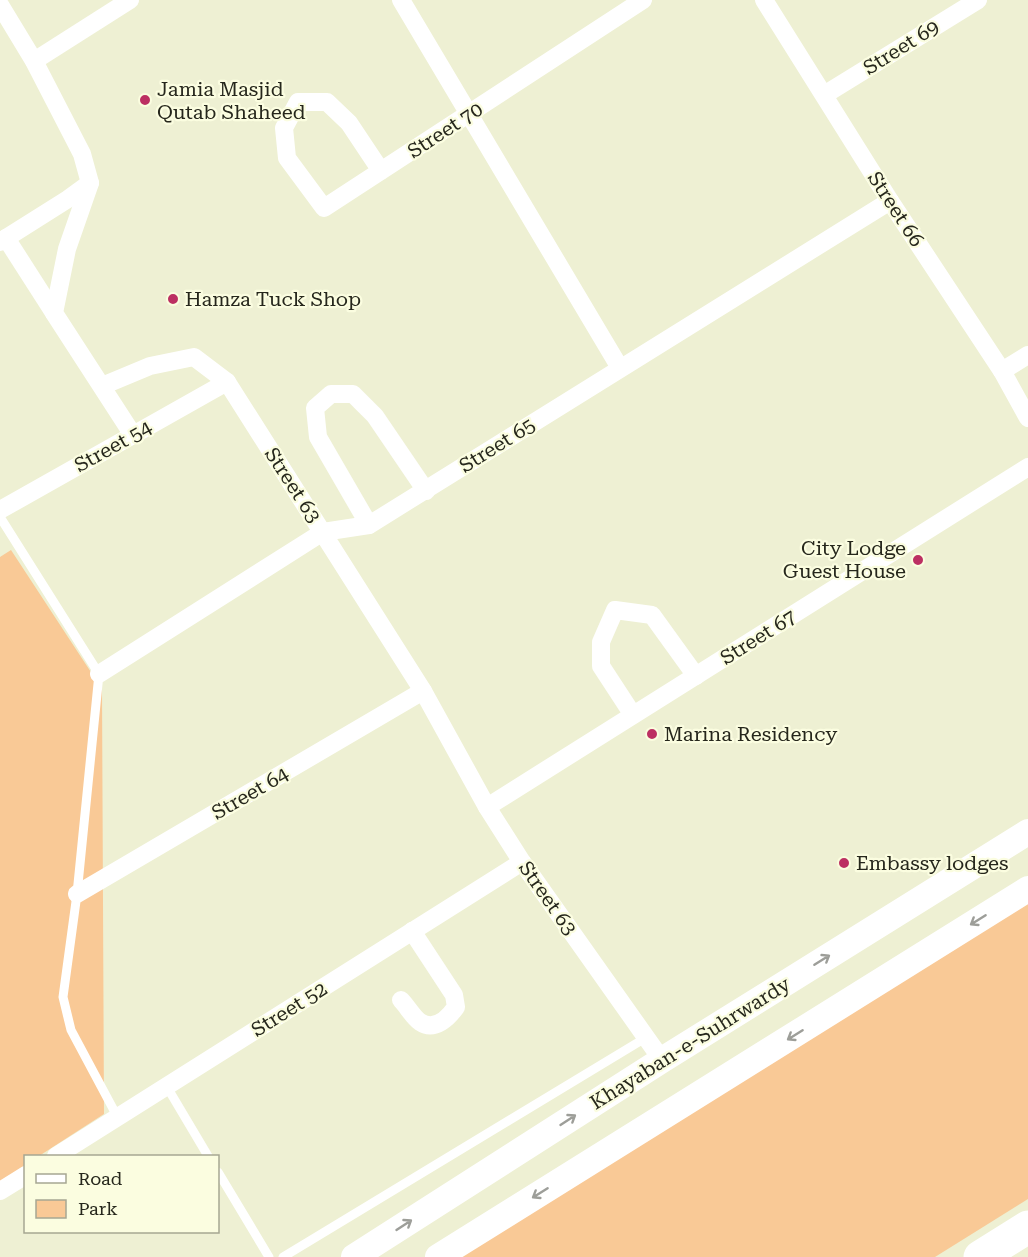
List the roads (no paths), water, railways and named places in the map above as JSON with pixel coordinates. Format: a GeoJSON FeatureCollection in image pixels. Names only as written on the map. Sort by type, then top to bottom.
{"type":"FeatureCollection","features":[{"type":"Feature","properties":{"kind":"highway"},"geometry":{"type":"LineString","coordinates":[[980,1257],[1028,1227]]}},
{"type":"Feature","properties":{"kind":"main road","name":"Khayaban-e-Suhrwardy"},"geometry":{"type":"LineString","coordinates":[[354,1257],[662,1060],[1028,832]]}},
{"type":"Feature","properties":{"kind":"main road"},"geometry":{"type":"LineString","coordinates":[[438,1257],[1028,889]]}},
{"type":"Feature","properties":{"kind":"street"},"geometry":{"type":"LineString","coordinates":[[34,62],[130,0]]}},
{"type":"Feature","properties":{"kind":"street"},"geometry":{"type":"LineString","coordinates":[[401,0],[620,368]]}},
{"type":"Feature","properties":{"kind":"street","name":"Street 70"},"geometry":{"type":"LineString","coordinates":[[381,171],[349,123],[327,102],[297,102],[284,128],[286,158],[324,208],[470,115],[643,0]]}},
{"type":"Feature","properties":{"kind":"street","name":"Street 66"},"geometry":{"type":"LineString","coordinates":[[764,0],[890,201],[1002,371],[1028,418]]}},
{"type":"Feature","properties":{"kind":"street","name":"Street 69"},"geometry":{"type":"LineString","coordinates":[[824,95],[978,0]]}},
{"type":"Feature","properties":{"kind":"street"},"geometry":{"type":"LineString","coordinates":[[0,5],[34,62],[82,154],[90,183],[67,249],[54,313]]}},
{"type":"Feature","properties":{"kind":"street"},"geometry":{"type":"LineString","coordinates":[[90,183],[3,240],[54,313],[133,435]]}},
{"type":"Feature","properties":{"kind":"street","name":"Street 65"},"geometry":{"type":"LineString","coordinates":[[99,674],[323,532],[369,525],[426,491],[890,201]]}},
{"type":"Feature","properties":{"kind":"street"},"geometry":{"type":"LineString","coordinates":[[1002,371],[1028,355]]}},
{"type":"Feature","properties":{"kind":"street","name":"Street 63"},"geometry":{"type":"LineString","coordinates":[[102,386],[150,366],[194,357],[227,382],[423,691],[487,807],[522,862],[662,1060]]}},
{"type":"Feature","properties":{"kind":"street","name":"Street 54"},"geometry":{"type":"LineString","coordinates":[[0,510],[227,382]]}},
{"type":"Feature","properties":{"kind":"street"},"geometry":{"type":"LineString","coordinates":[[369,525],[318,437],[315,408],[331,394],[353,394],[375,416],[426,491]]}},
{"type":"Feature","properties":{"kind":"street","name":"Street 67"},"geometry":{"type":"LineString","coordinates":[[487,807],[1028,467]]}},
{"type":"Feature","properties":{"kind":"street"},"geometry":{"type":"LineString","coordinates":[[633,715],[601,666],[601,642],[615,610],[652,615],[696,676]]}},
{"type":"Feature","properties":{"kind":"street","name":"Street 64"},"geometry":{"type":"LineString","coordinates":[[77,894],[423,691]]}},
{"type":"Feature","properties":{"kind":"street","name":"Street 52"},"geometry":{"type":"LineString","coordinates":[[58,1155],[522,862]]}},
{"type":"Feature","properties":{"kind":"street"},"geometry":{"type":"LineString","coordinates":[[401,1000],[421,1023],[434,1025],[448,1019],[456,1007],[454,995],[412,931]]}},
{"type":"Feature","properties":{"kind":"street"},"geometry":{"type":"LineString","coordinates":[[0,1191],[24,1176]]}},
{"type":"Feature","properties":{"kind":"lane"},"geometry":{"type":"LineString","coordinates":[[0,517],[99,674],[77,894],[63,997],[71,1030],[118,1118]]}},
{"type":"Feature","properties":{"kind":"lane"},"geometry":{"type":"LineString","coordinates":[[283,1257],[647,1037]]}},
{"type":"Feature","properties":{"kind":"lane"},"geometry":{"type":"LineString","coordinates":[[167,1087],[207,1155]]}},
{"type":"Feature","properties":{"kind":"lane"},"geometry":{"type":"LineString","coordinates":[[219,1174],[269,1257]]}},
{"type":"Feature","properties":{"kind":"place","name":"Jamia Masjid Qutab Shaheed"},"geometry":{"type":"Point","coordinates":[145,100]}},
{"type":"Feature","properties":{"kind":"place","name":"Hamza Tuck Shop"},"geometry":{"type":"Point","coordinates":[173,299]}},
{"type":"Feature","properties":{"kind":"place","name":"City Lodge Guest House"},"geometry":{"type":"Point","coordinates":[918,560]}},
{"type":"Feature","properties":{"kind":"place","name":"Marina Residency"},"geometry":{"type":"Point","coordinates":[652,734]}},
{"type":"Feature","properties":{"kind":"place","name":"Embassy lodges"},"geometry":{"type":"Point","coordinates":[844,863]}}]}
